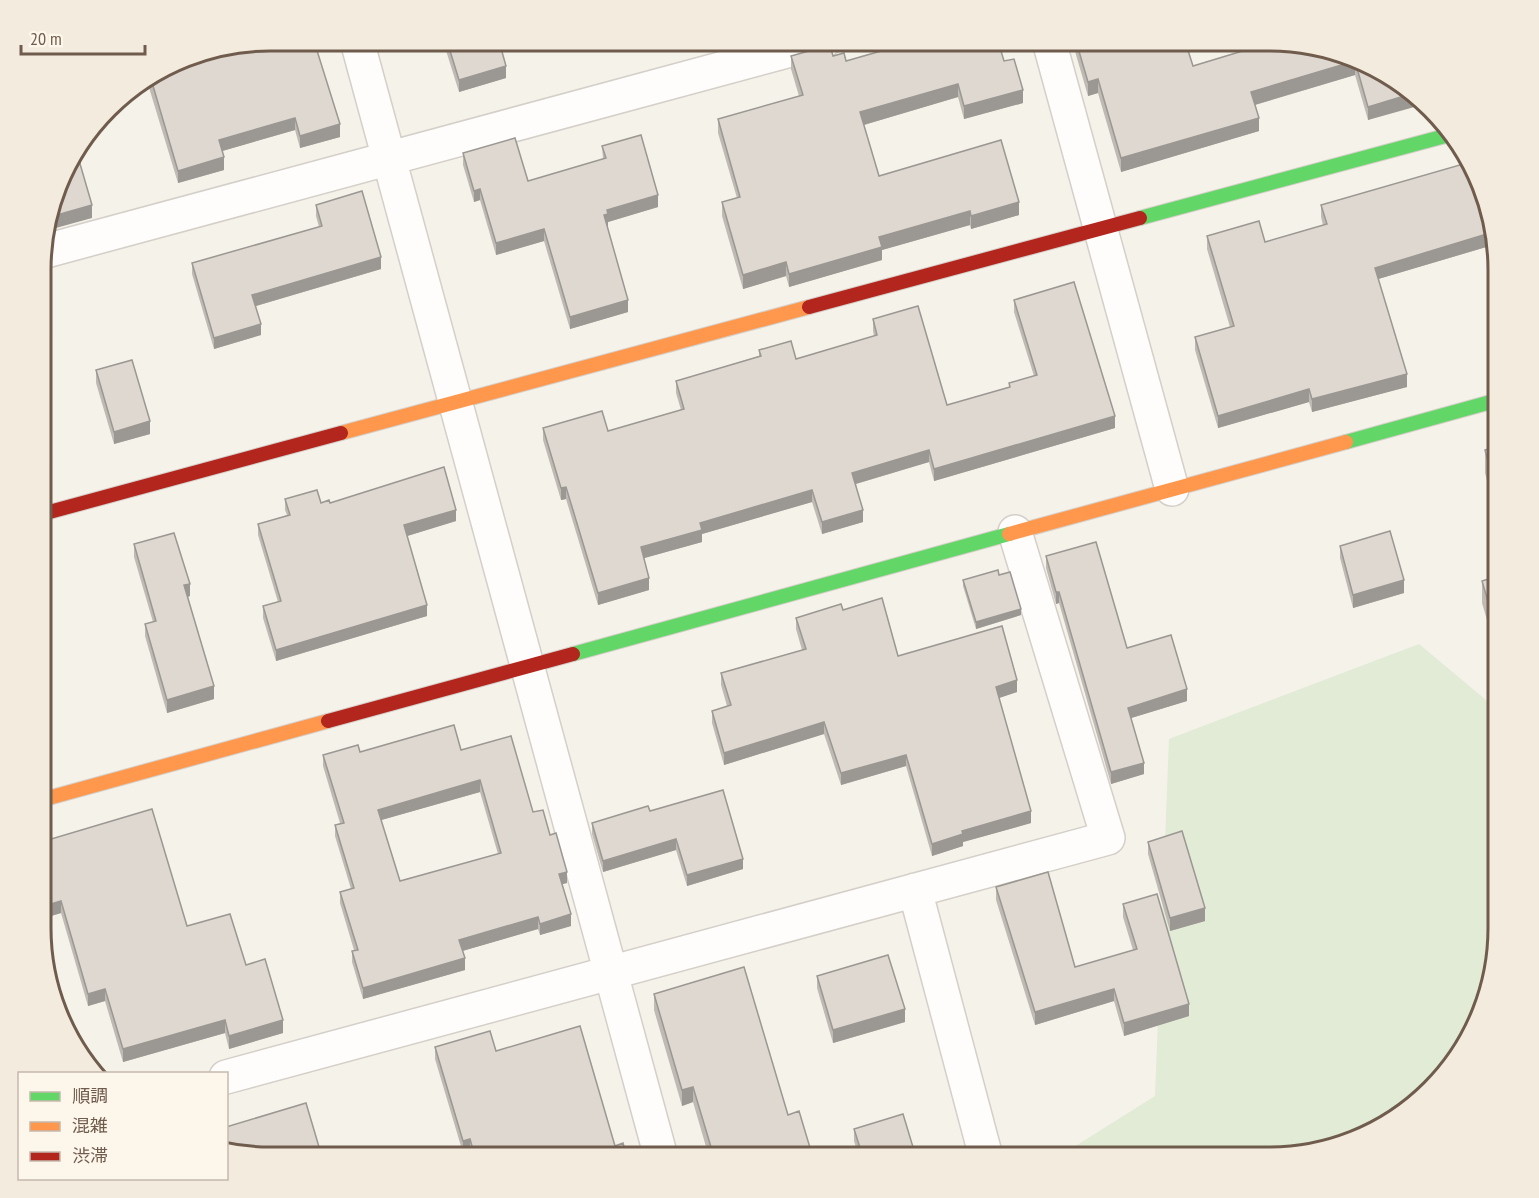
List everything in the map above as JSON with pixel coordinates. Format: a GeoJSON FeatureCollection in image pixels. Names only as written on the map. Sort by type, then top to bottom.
{"type":"FeatureCollection","features":[{"type":"Feature","properties":{"kind":"street"},"geometry":{"type":"LineString","coordinates":[[360,51],[658,1147]]}},
{"type":"Feature","properties":{"kind":"street"},"geometry":{"type":"LineString","coordinates":[[52,249],[787,51]]}},
{"type":"Feature","properties":{"kind":"street"},"geometry":{"type":"LineString","coordinates":[[1052,51],[1172,489]]}},
{"type":"Feature","properties":{"kind":"street"},"geometry":{"type":"LineString","coordinates":[[51,512],[1443,137]]}},
{"type":"Feature","properties":{"kind":"street"},"geometry":{"type":"LineString","coordinates":[[51,797],[1488,403]]}},
{"type":"Feature","properties":{"kind":"street"},"geometry":{"type":"LineString","coordinates":[[228,1076],[1108,838],[1015,532]]}},
{"type":"Feature","properties":{"kind":"street"},"geometry":{"type":"LineString","coordinates":[[915,890],[983,1147]]}},
{"type":"Feature","properties":{"kind":"green space"},"geometry":{"type":"Polygon","coordinates":[[[1419,644],[1488,702],[1488,942],[1481,985],[1459,1037],[1443,1061],[1413,1093],[1378,1118],[1326,1140],[1283,1147],[1074,1147],[1155,1096],[1169,739],[1419,644]]]}},
{"type":"Feature","properties":{"kind":"building"},"geometry":{"type":"Polygon","coordinates":[[[256,51],[317,51],[340,124],[300,136],[295,118],[219,140],[224,157],[178,171],[153,85],[186,68],[227,55],[256,51]]]}},
{"type":"Feature","properties":{"kind":"building"},"geometry":{"type":"Polygon","coordinates":[[[450,51],[502,51],[506,66],[459,80],[450,51]]]}},
{"type":"Feature","properties":{"kind":"building"},"geometry":{"type":"Polygon","coordinates":[[[809,51],[832,51],[833,56],[844,53],[846,61],[881,51],[1001,51],[1004,61],[1014,59],[1023,90],[964,106],[958,84],[860,112],[879,176],[1001,140],[1019,202],[971,216],[970,211],[879,237],[882,247],[789,274],[786,262],[743,275],[722,202],[740,197],[718,119],[803,95],[791,56],[809,51]]]}},
{"type":"Feature","properties":{"kind":"building"},"geometry":{"type":"Polygon","coordinates":[[[1079,51],[1188,51],[1193,66],[1242,51],[1283,51],[1326,58],[1343,65],[1251,92],[1259,118],[1121,158],[1098,79],[1088,82],[1079,51]]]}},
{"type":"Feature","properties":{"kind":"building"},"geometry":{"type":"Polygon","coordinates":[[[1358,70],[1403,96],[1368,107],[1358,70]]]}},
{"type":"Feature","properties":{"kind":"building"},"geometry":{"type":"Polygon","coordinates":[[[641,135],[658,195],[607,210],[608,214],[604,215],[628,300],[570,317],[544,229],[496,243],[480,189],[474,191],[463,153],[515,138],[528,181],[606,158],[602,146],[641,135]]]}},
{"type":"Feature","properties":{"kind":"building"},"geometry":{"type":"Polygon","coordinates":[[[79,162],[92,205],[58,215],[79,162]]]}},
{"type":"Feature","properties":{"kind":"building"},"geometry":{"type":"Polygon","coordinates":[[[1461,165],[1481,213],[1485,235],[1375,268],[1407,374],[1312,399],[1309,389],[1218,416],[1195,337],[1234,326],[1207,236],[1259,221],[1265,242],[1327,224],[1321,205],[1461,165]]]}},
{"type":"Feature","properties":{"kind":"building"},"geometry":{"type":"Polygon","coordinates":[[[362,191],[381,257],[252,295],[261,324],[214,338],[192,263],[322,226],[316,205],[362,191]]]}},
{"type":"Feature","properties":{"kind":"building"},"geometry":{"type":"Polygon","coordinates":[[[1074,282],[1115,416],[934,469],[929,450],[852,473],[863,510],[822,522],[812,490],[700,523],[702,530],[641,547],[649,578],[598,593],[566,487],[561,488],[543,428],[602,411],[608,431],[684,409],[676,381],[761,356],[759,350],[791,341],[796,359],[877,335],[873,319],[918,306],[947,405],[1010,387],[1009,383],[1037,375],[1014,300],[1074,282]]]}},
{"type":"Feature","properties":{"kind":"building"},"geometry":{"type":"Polygon","coordinates":[[[132,360],[150,421],[114,432],[96,370],[132,360]]]}},
{"type":"Feature","properties":{"kind":"building"},"geometry":{"type":"Polygon","coordinates":[[[444,467],[456,510],[404,525],[427,605],[276,650],[263,606],[281,601],[258,524],[290,515],[285,499],[317,490],[321,503],[329,500],[330,503],[444,467]]]}},
{"type":"Feature","properties":{"kind":"building"},"geometry":{"type":"Polygon","coordinates":[[[1390,531],[1404,580],[1353,595],[1340,546],[1390,531]]]}},
{"type":"Feature","properties":{"kind":"building"},"geometry":{"type":"Polygon","coordinates":[[[174,533],[190,584],[184,585],[214,686],[167,700],[145,624],[156,621],[134,544],[174,533]]]}},
{"type":"Feature","properties":{"kind":"building"},"geometry":{"type":"Polygon","coordinates":[[[1096,542],[1127,648],[1171,635],[1187,689],[1128,708],[1144,763],[1111,772],[1059,592],[1056,592],[1046,556],[1096,542]]]}},
{"type":"Feature","properties":{"kind":"building"},"geometry":{"type":"Polygon","coordinates":[[[998,570],[999,575],[1010,572],[1021,609],[976,622],[963,580],[998,570]]]}},
{"type":"Feature","properties":{"kind":"building"},"geometry":{"type":"Polygon","coordinates":[[[1488,579],[1488,602],[1482,581],[1488,579]]]}},
{"type":"Feature","properties":{"kind":"building"},"geometry":{"type":"Polygon","coordinates":[[[882,598],[898,656],[1002,626],[1017,680],[996,687],[1031,811],[962,831],[963,834],[932,844],[906,755],[841,773],[824,722],[724,753],[712,711],[731,705],[721,673],[806,649],[796,618],[841,604],[843,610],[882,598]]]}},
{"type":"Feature","properties":{"kind":"building"},"geometry":{"type":"Polygon","coordinates":[[[454,725],[461,750],[511,736],[533,812],[543,810],[550,835],[556,833],[567,872],[559,874],[571,914],[540,924],[538,917],[459,940],[465,958],[363,988],[352,951],[358,950],[340,892],[354,888],[335,825],[344,823],[323,755],[358,745],[360,752],[454,725]],[[480,780],[378,810],[400,881],[501,853],[480,780]]]}},
{"type":"Feature","properties":{"kind":"building"},"geometry":{"type":"Polygon","coordinates":[[[723,790],[743,859],[687,875],[676,839],[603,861],[592,823],[648,806],[650,811],[723,790]]]}},
{"type":"Feature","properties":{"kind":"building"},"geometry":{"type":"Polygon","coordinates":[[[152,809],[187,926],[230,914],[246,965],[265,959],[283,1020],[229,1036],[225,1020],[123,1049],[105,989],[88,994],[61,901],[51,904],[51,839],[152,809]]]}},
{"type":"Feature","properties":{"kind":"building"},"geometry":{"type":"Polygon","coordinates":[[[1182,831],[1205,908],[1170,918],[1148,842],[1182,831]]]}},
{"type":"Feature","properties":{"kind":"building"},"geometry":{"type":"Polygon","coordinates":[[[1048,872],[1075,967],[1137,949],[1123,904],[1157,894],[1189,1004],[1124,1023],[1114,989],[1035,1012],[996,887],[1048,872]]]}},
{"type":"Feature","properties":{"kind":"building"},"geometry":{"type":"Polygon","coordinates":[[[888,955],[905,1009],[833,1030],[817,976],[888,955]]]}},
{"type":"Feature","properties":{"kind":"building"},"geometry":{"type":"Polygon","coordinates":[[[744,967],[788,1115],[799,1111],[810,1147],[711,1147],[693,1087],[682,1090],[654,994],[744,967]]]}},
{"type":"Feature","properties":{"kind":"building"},"geometry":{"type":"Polygon","coordinates":[[[580,1026],[615,1146],[623,1143],[624,1147],[472,1147],[470,1139],[463,1141],[435,1047],[490,1031],[496,1051],[580,1026]]]}},
{"type":"Feature","properties":{"kind":"building"},"geometry":{"type":"Polygon","coordinates":[[[306,1103],[319,1147],[256,1147],[228,1143],[228,1126],[306,1103]]]}},
{"type":"Feature","properties":{"kind":"building"},"geometry":{"type":"Polygon","coordinates":[[[903,1114],[913,1147],[860,1147],[854,1129],[903,1114]]]}},
{"type":"Feature","properties":{"kind":"traffic: fast"},"geometry":{"type":"LineString","coordinates":[[1140,218],[1443,137]]}},
{"type":"Feature","properties":{"kind":"traffic: fast"},"geometry":{"type":"LineString","coordinates":[[1346,442],[1488,403]]}},
{"type":"Feature","properties":{"kind":"traffic: fast"},"geometry":{"type":"LineString","coordinates":[[573,654],[1009,534]]}},
{"type":"Feature","properties":{"kind":"traffic: slow"},"geometry":{"type":"LineString","coordinates":[[341,433],[809,307]]}},
{"type":"Feature","properties":{"kind":"traffic: slow"},"geometry":{"type":"LineString","coordinates":[[1009,534],[1346,442]]}},
{"type":"Feature","properties":{"kind":"traffic: slow"},"geometry":{"type":"LineString","coordinates":[[51,797],[328,721]]}},
{"type":"Feature","properties":{"kind":"traffic: jam"},"geometry":{"type":"LineString","coordinates":[[809,307],[1140,218]]}},
{"type":"Feature","properties":{"kind":"traffic: jam"},"geometry":{"type":"LineString","coordinates":[[51,512],[341,433]]}},
{"type":"Feature","properties":{"kind":"traffic: jam"},"geometry":{"type":"LineString","coordinates":[[328,721],[573,654]]}}]}
